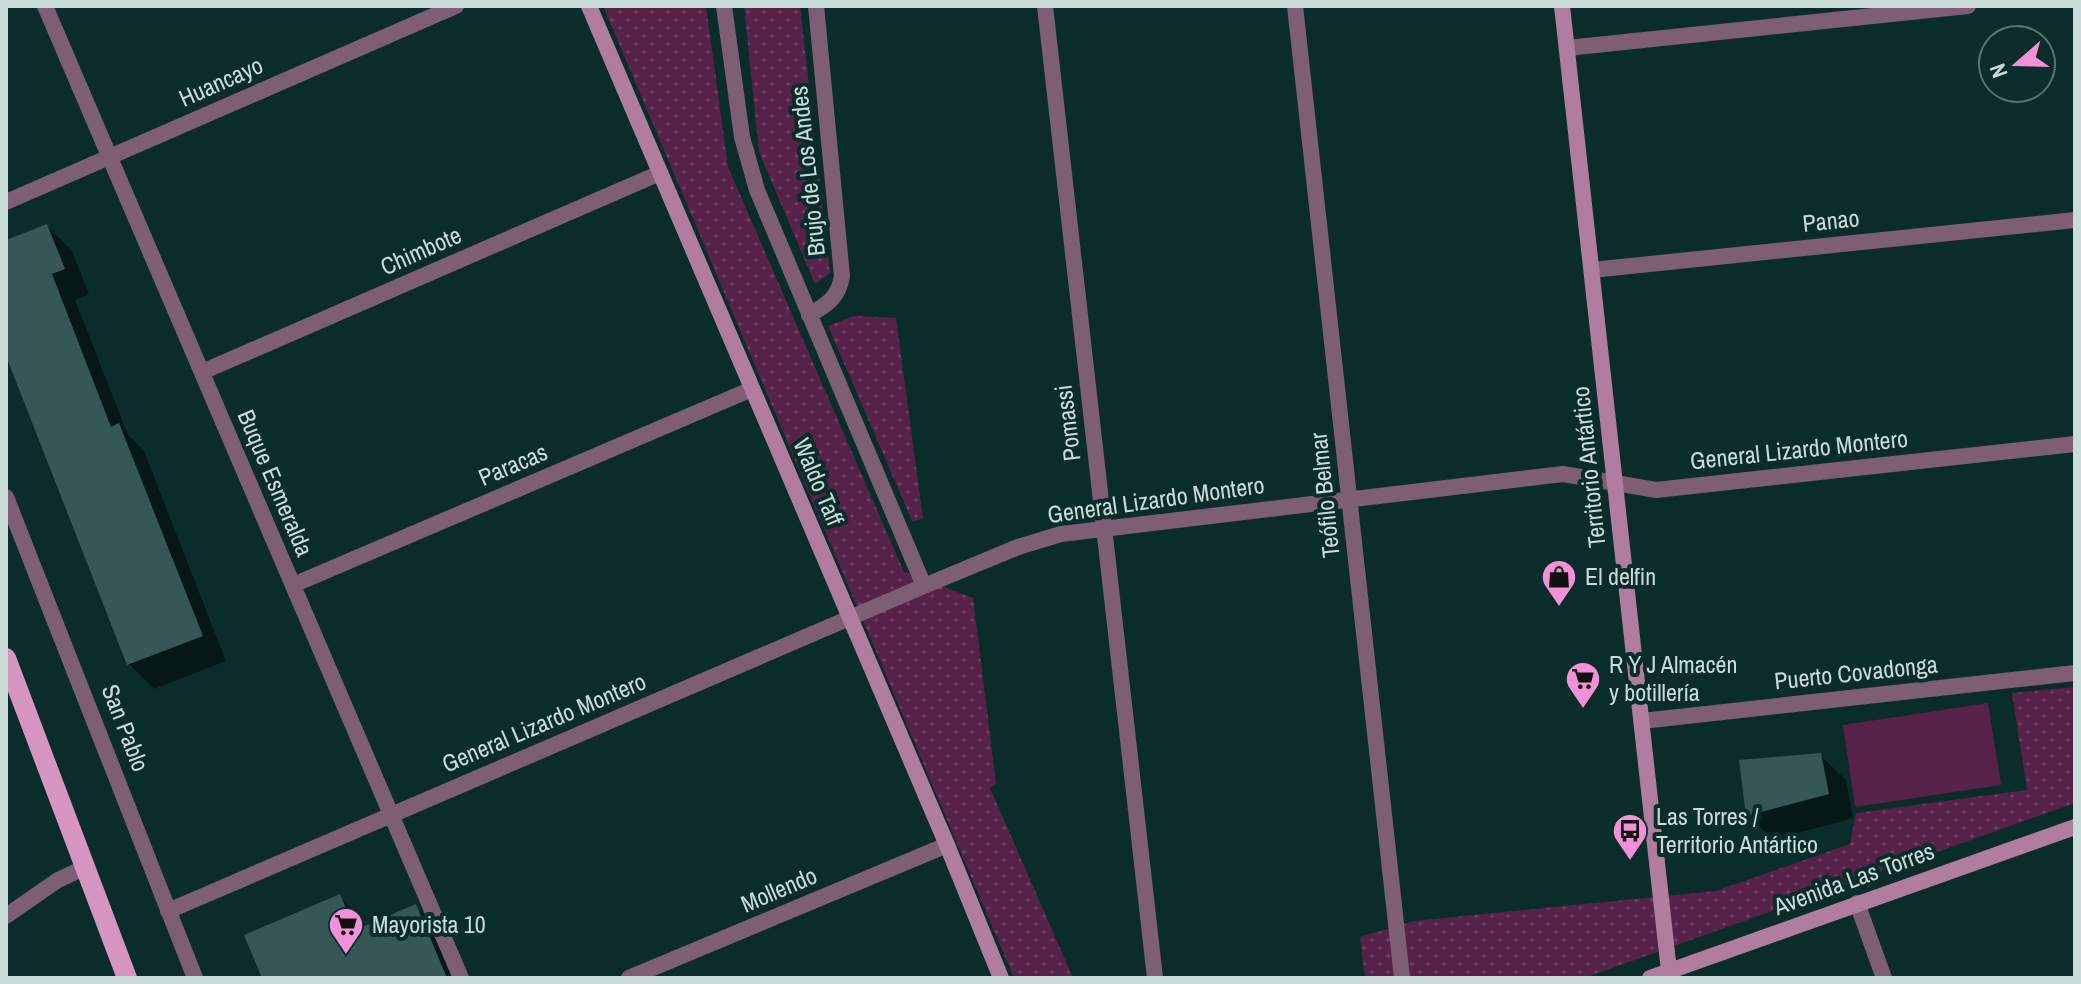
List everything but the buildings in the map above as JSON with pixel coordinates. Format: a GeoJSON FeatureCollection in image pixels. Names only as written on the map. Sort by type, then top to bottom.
{"type":"FeatureCollection","features":[{"type":"Feature","properties":{"kind":"main road"},"geometry":{"type":"LineString","coordinates":[[6,658],[127,978]]}},
{"type":"Feature","properties":{"kind":"street","name":"Buque Esmeralda"},"geometry":{"type":"LineString","coordinates":[[45,6],[461,978]]}},
{"type":"Feature","properties":{"kind":"street","name":"Huancayo"},"geometry":{"type":"LineString","coordinates":[[6,202],[456,6]]}},
{"type":"Feature","properties":{"kind":"street","name":"Waldo Taff"},"geometry":{"type":"LineString","coordinates":[[589,6],[1001,978]]}},
{"type":"Feature","properties":{"kind":"street","name":"Brujo de Los Andes"},"geometry":{"type":"LineString","coordinates":[[724,6],[748,166],[924,586]]}},
{"type":"Feature","properties":{"kind":"street","name":"Brujo de Los Andes"},"geometry":{"type":"LineString","coordinates":[[809,315],[837,294],[842,276],[816,6]]}},
{"type":"Feature","properties":{"kind":"street","name":"Pomassi"},"geometry":{"type":"LineString","coordinates":[[1045,6],[1155,978]]}},
{"type":"Feature","properties":{"kind":"street","name":"Teófilo Belmar"},"geometry":{"type":"LineString","coordinates":[[1295,6],[1402,978]]}},
{"type":"Feature","properties":{"kind":"street","name":"Territorio Antártico"},"geometry":{"type":"LineString","coordinates":[[1562,6],[1669,971]]}},
{"type":"Feature","properties":{"kind":"street"},"geometry":{"type":"LineString","coordinates":[[1567,48],[1968,6]]}},
{"type":"Feature","properties":{"kind":"street","name":"Chimbote"},"geometry":{"type":"LineString","coordinates":[[202,372],[660,173]]}},
{"type":"Feature","properties":{"kind":"street","name":"Panao"},"geometry":{"type":"LineString","coordinates":[[1592,270],[2075,220]]}},
{"type":"Feature","properties":{"kind":"street","name":"Paracas"},"geometry":{"type":"LineString","coordinates":[[293,585],[752,389]]}},
{"type":"Feature","properties":{"kind":"street","name":"General Lizardo Montero"},"geometry":{"type":"LineString","coordinates":[[168,911],[1040,539],[1105,527],[1563,474],[1656,490],[2075,444]]}},
{"type":"Feature","properties":{"kind":"street","name":"San Pablo"},"geometry":{"type":"LineString","coordinates":[[6,497],[195,978]]}},
{"type":"Feature","properties":{"kind":"street","name":"Puerto Covadonga"},"geometry":{"type":"LineString","coordinates":[[1642,721],[2075,673]]}},
{"type":"Feature","properties":{"kind":"street","name":"Avenida Las Torres"},"geometry":{"type":"LineString","coordinates":[[1650,978],[2075,827]]}},
{"type":"Feature","properties":{"kind":"street","name":"Mollendo"},"geometry":{"type":"LineString","coordinates":[[629,978],[947,845]]}},
{"type":"Feature","properties":{"kind":"street"},"geometry":{"type":"LineString","coordinates":[[6,916],[58,880],[84,868]]}},
{"type":"Feature","properties":{"kind":"street"},"geometry":{"type":"LineString","coordinates":[[1857,903],[1884,978]]}},
{"type":"Feature","properties":{"kind":"shaded area"},"geometry":{"type":"Polygon","coordinates":[[[603,6],[706,6],[728,167],[904,572],[973,598],[996,784],[990,788],[1073,978],[1014,978],[603,6]]]}},
{"type":"Feature","properties":{"kind":"shaded area"},"geometry":{"type":"Polygon","coordinates":[[[744,6],[800,6],[830,273],[815,284],[759,152],[744,6]]]}},
{"type":"Feature","properties":{"kind":"shaded area"},"geometry":{"type":"Polygon","coordinates":[[[853,316],[896,318],[923,519],[912,521],[828,326],[853,316]]]}},
{"type":"Feature","properties":{"kind":"shaded area"},"geometry":{"type":"Polygon","coordinates":[[[2075,687],[2075,803],[1584,978],[1365,978],[1360,937],[1414,921],[1716,891],[1850,844],[1856,813],[2027,790],[2012,693],[2075,687]]]}},
{"type":"Feature","properties":{"kind":"shaded area"},"geometry":{"type":"Polygon","coordinates":[[[1988,703],[2001,785],[1855,807],[1843,725],[1988,703]]]}},
{"type":"Feature","properties":{"kind":"place","name":"El delfin"},"geometry":{"type":"Point","coordinates":[1559,608]}},
{"type":"Feature","properties":{"kind":"place","name":"R Y J Almacén y botillería"},"geometry":{"type":"Point","coordinates":[1583,710]}},
{"type":"Feature","properties":{"kind":"place","name":"Las Torres / Territorio Antártico"},"geometry":{"type":"Point","coordinates":[1630,862]}},
{"type":"Feature","properties":{"kind":"place","name":"Mayorista 10"},"geometry":{"type":"Point","coordinates":[346,956]}}]}
